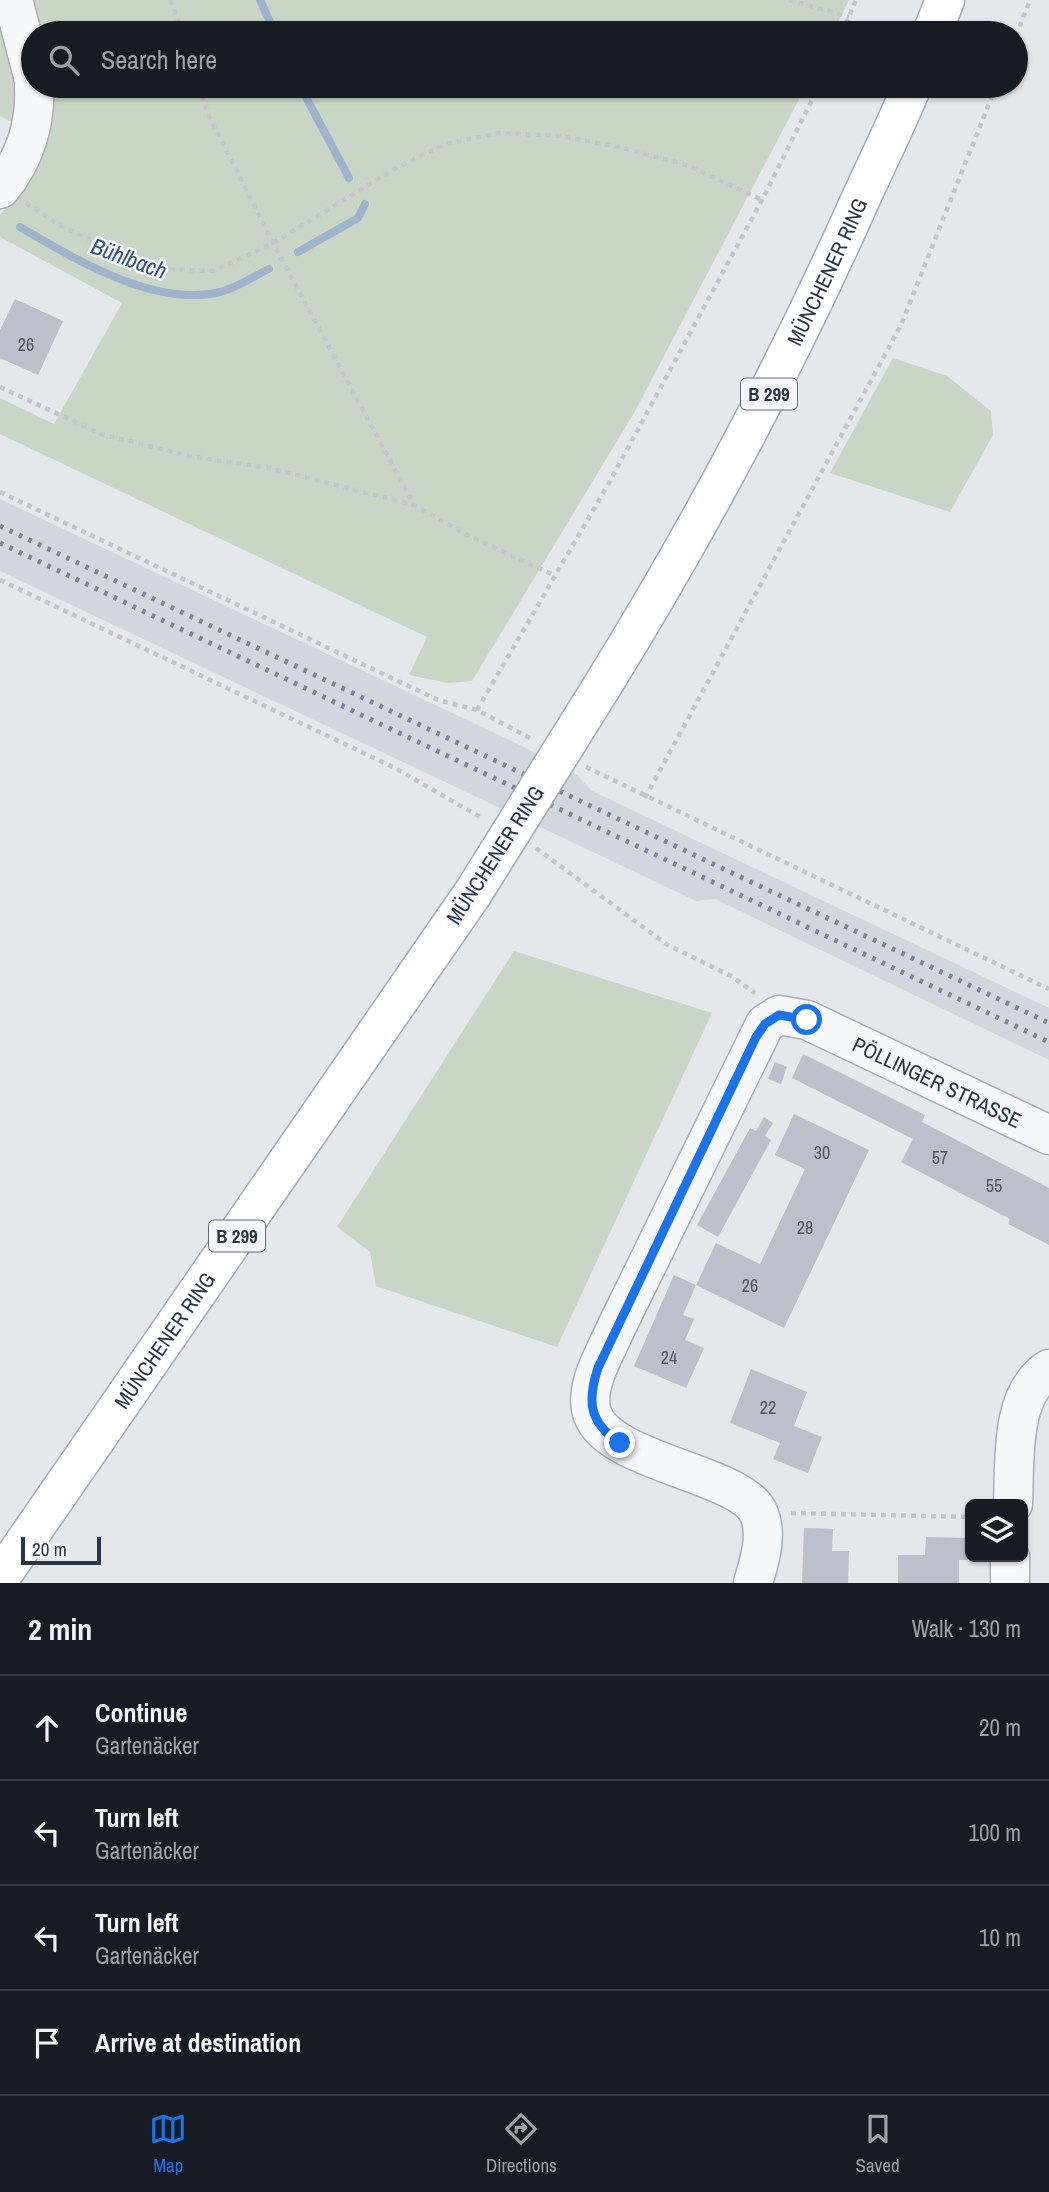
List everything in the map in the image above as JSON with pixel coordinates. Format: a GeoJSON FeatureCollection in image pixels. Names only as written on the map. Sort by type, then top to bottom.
{"type":"FeatureCollection","features":[{"type":"Feature","properties":{"kind":"main road"},"geometry":{"type":"LineString","coordinates":[[937,21],[946,0]]}},
{"type":"Feature","properties":{"kind":"main road","name":"MÜNCHENER RING"},"geometry":{"type":"LineString","coordinates":[[0,1578],[473,893],[601,688],[684,550],[750,431],[803,326],[907,98]]}},
{"type":"Feature","properties":{"kind":"street"},"geometry":{"type":"LineString","coordinates":[[13,0],[21,30]]}},
{"type":"Feature","properties":{"kind":"street"},"geometry":{"type":"LineString","coordinates":[[1,188],[19,159],[31,130],[33,98]]}},
{"type":"Feature","properties":{"kind":"street"},"geometry":{"type":"LineString","coordinates":[[752,1583],[761,1552],[759,1513],[743,1496],[611,1438],[594,1419],[590,1401],[594,1380],[616,1328],[756,1037],[772,1018],[786,1015]]}},
{"type":"Feature","properties":{"kind":"street","name":"PÖLLINGER STRASSE"},"geometry":{"type":"LineString","coordinates":[[786,1015],[807,1020],[863,1045],[1049,1135]]}},
{"type":"Feature","properties":{"kind":"street"},"geometry":{"type":"LineString","coordinates":[[1013,1499],[1020,1419],[1025,1400],[1031,1386],[1049,1369]]}},
{"type":"Feature","properties":{"kind":"street"},"geometry":{"type":"LineString","coordinates":[[1010,1562],[1010,1583]]}},
{"type":"Feature","properties":{"kind":"path"},"geometry":{"type":"LineString","coordinates":[[171,0],[178,21]]}},
{"type":"Feature","properties":{"kind":"path"},"geometry":{"type":"LineString","coordinates":[[789,0],[849,17]]}},
{"type":"Feature","properties":{"kind":"path"},"geometry":{"type":"LineString","coordinates":[[847,21],[856,0]]}},
{"type":"Feature","properties":{"kind":"path"},"geometry":{"type":"LineString","coordinates":[[1022,21],[1030,0]]}},
{"type":"Feature","properties":{"kind":"path"},"geometry":{"type":"LineString","coordinates":[[203,98],[208,114],[273,243],[414,505]]}},
{"type":"Feature","properties":{"kind":"path"},"geometry":{"type":"LineString","coordinates":[[477,710],[609,483],[762,200],[813,98]]}},
{"type":"Feature","properties":{"kind":"path"},"geometry":{"type":"LineString","coordinates":[[645,798],[901,325],[991,98]]}},
{"type":"Feature","properties":{"kind":"path"},"geometry":{"type":"LineString","coordinates":[[1,188],[59,225],[153,269],[214,271],[273,243],[398,167],[446,144],[499,133],[560,136],[619,147],[687,165],[762,200]]}},
{"type":"Feature","properties":{"kind":"path"},"geometry":{"type":"LineString","coordinates":[[0,387],[101,434],[189,456],[269,468],[414,505],[471,537],[554,575]]}},
{"type":"Feature","properties":{"kind":"path"},"geometry":{"type":"LineString","coordinates":[[0,492],[438,700],[477,710],[537,741]]}},
{"type":"Feature","properties":{"kind":"path"},"geometry":{"type":"LineString","coordinates":[[0,580],[393,767],[493,824]]}},
{"type":"Feature","properties":{"kind":"path"},"geometry":{"type":"LineString","coordinates":[[585,766],[645,798],[1049,989]]}},
{"type":"Feature","properties":{"kind":"path"},"geometry":{"type":"LineString","coordinates":[[528,844],[551,857],[666,944],[731,976],[786,1015]]}},
{"type":"Feature","properties":{"kind":"path"},"geometry":{"type":"LineString","coordinates":[[759,1513],[965,1517]]}},
{"type":"Feature","properties":{"kind":"shaded area"},"geometry":{"type":"Polygon","coordinates":[[[0,499],[522,746],[577,775],[592,791],[1049,1008],[1049,1060],[715,899],[696,901],[0,571],[0,499]]]}},
{"type":"Feature","properties":{"kind":"green space"},"geometry":{"type":"Polygon","coordinates":[[[32,0],[849,0],[839,21],[37,21],[32,0]]]}},
{"type":"Feature","properties":{"kind":"green space"},"geometry":{"type":"Polygon","coordinates":[[[0,5],[18,98],[17,125],[0,116],[0,5]]]}},
{"type":"Feature","properties":{"kind":"green space"},"geometry":{"type":"Polygon","coordinates":[[[47,98],[800,98],[634,413],[472,681],[448,683],[409,675],[427,637],[0,434],[0,398],[54,424],[122,303],[0,237],[0,215],[19,190],[47,98]]]}},
{"type":"Feature","properties":{"kind":"green space"},"geometry":{"type":"Polygon","coordinates":[[[893,358],[947,376],[991,411],[993,435],[950,512],[830,473],[893,358]]]}},
{"type":"Feature","properties":{"kind":"green space"},"geometry":{"type":"Polygon","coordinates":[[[514,951],[712,1013],[557,1347],[376,1286],[370,1252],[337,1227],[514,951]]]}},
{"type":"Feature","properties":{"kind":"building"},"geometry":{"type":"Polygon","coordinates":[[[15,299],[63,321],[38,375],[0,358],[0,330],[15,299]]]}},
{"type":"Feature","properties":{"kind":"building"},"geometry":{"type":"Polygon","coordinates":[[[803,1054],[925,1115],[922,1122],[1049,1188],[1049,1245],[1008,1224],[1010,1219],[901,1162],[913,1139],[792,1078],[803,1054]]]}},
{"type":"Feature","properties":{"kind":"building"},"geometry":{"type":"Polygon","coordinates":[[[775,1062],[787,1067],[781,1084],[768,1079],[775,1062]]]}},
{"type":"Feature","properties":{"kind":"building"},"geometry":{"type":"Polygon","coordinates":[[[794,1114],[869,1150],[784,1328],[696,1285],[716,1243],[760,1264],[805,1169],[775,1155],[794,1114]]]}},
{"type":"Feature","properties":{"kind":"building"},"geometry":{"type":"Polygon","coordinates":[[[764,1117],[773,1123],[765,1136],[771,1140],[718,1237],[697,1225],[750,1128],[756,1131],[764,1117]]]}},
{"type":"Feature","properties":{"kind":"building"},"geometry":{"type":"Polygon","coordinates":[[[674,1275],[696,1285],[683,1315],[694,1319],[685,1340],[704,1348],[686,1388],[634,1366],[674,1275]]]}},
{"type":"Feature","properties":{"kind":"building"},"geometry":{"type":"Polygon","coordinates":[[[751,1369],[807,1392],[794,1426],[822,1437],[808,1473],[773,1459],[780,1443],[730,1423],[751,1369]]]}},
{"type":"Feature","properties":{"kind":"building"},"geometry":{"type":"Polygon","coordinates":[[[804,1528],[833,1529],[832,1551],[849,1551],[848,1583],[802,1583],[804,1528]]]}},
{"type":"Feature","properties":{"kind":"building"},"geometry":{"type":"Polygon","coordinates":[[[926,1537],[965,1538],[965,1560],[959,1560],[959,1583],[898,1583],[898,1555],[925,1555],[926,1537]]]}},
{"type":"Feature","properties":{"kind":"waterway","name":"Bühlbach"},"geometry":{"type":"LineString","coordinates":[[260,0],[270,21]]}},
{"type":"Feature","properties":{"kind":"waterway","name":"Bühlbach"},"geometry":{"type":"LineString","coordinates":[[306,98],[349,178]]}},
{"type":"Feature","properties":{"kind":"waterway","name":"Bühlbach"},"geometry":{"type":"LineString","coordinates":[[298,252],[358,218],[365,204]]}},
{"type":"Feature","properties":{"kind":"waterway","name":"Bühlbach"},"geometry":{"type":"LineString","coordinates":[[20,227],[116,278],[169,293],[195,295],[220,292],[269,269]]}},
{"type":"Feature","properties":{"kind":"railway"},"geometry":{"type":"LineString","coordinates":[[0,526],[1049,1023]]}},
{"type":"Feature","properties":{"kind":"railway"},"geometry":{"type":"LineString","coordinates":[[0,543],[1049,1042]]}},
{"type":"Feature","properties":{"kind":"route"},"geometry":{"type":"LineString","coordinates":[[620,1443],[601,1429],[591,1410],[590,1401],[598,1368],[756,1037],[765,1024],[779,1015],[807,1020]]}}]}
